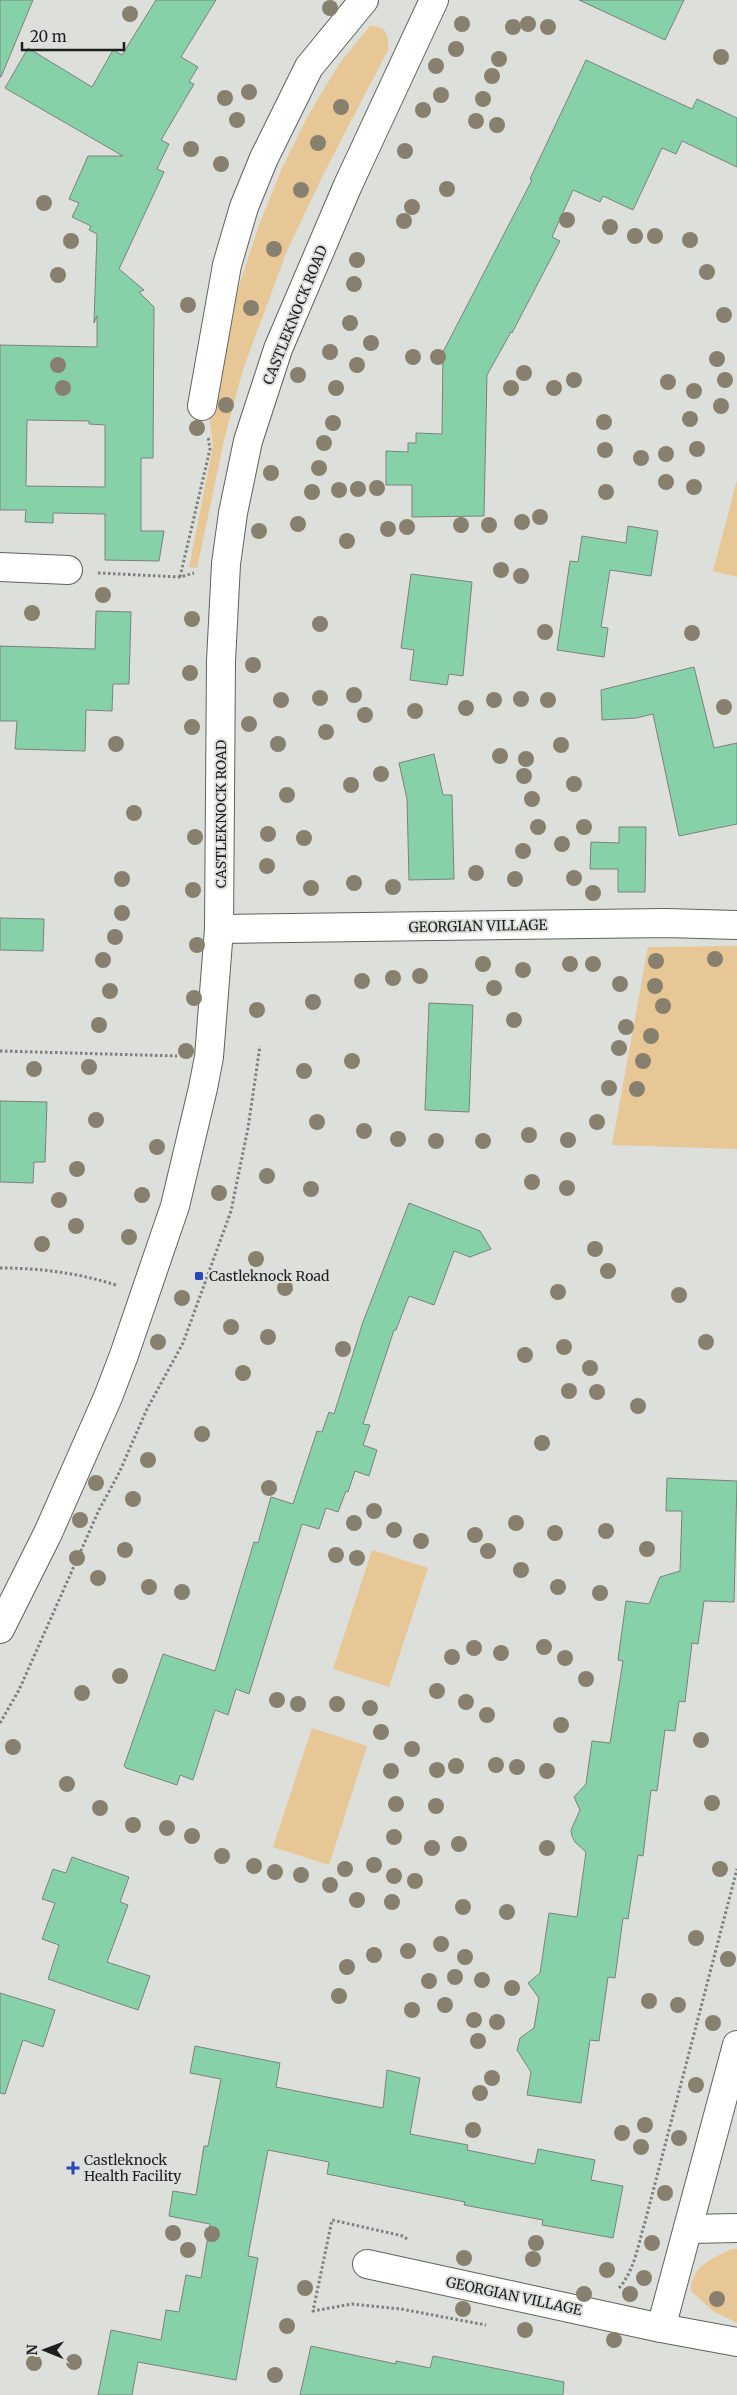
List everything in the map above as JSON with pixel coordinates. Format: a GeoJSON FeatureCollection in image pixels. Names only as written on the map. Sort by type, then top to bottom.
{"type":"FeatureCollection","features":[{"type":"Feature","properties":{"kind":"street"},"geometry":{"type":"LineString","coordinates":[[202,406],[227,265],[244,207],[266,153],[310,67],[364,0]]}},
{"type":"Feature","properties":{"kind":"street","name":"CASTLEKNOCK ROAD"},"geometry":{"type":"LineString","coordinates":[[0,1629],[48,1533],[108,1397],[175,1206],[208,1057],[219,929],[221,661],[226,564],[233,513],[248,441],[278,349],[348,185],[434,0]]}},
{"type":"Feature","properties":{"kind":"street"},"geometry":{"type":"LineString","coordinates":[[0,568],[80,571]]}},
{"type":"Feature","properties":{"kind":"street","name":"GEORGIAN VILLAGE"},"geometry":{"type":"LineString","coordinates":[[219,929],[666,923],[737,925]]}},
{"type":"Feature","properties":{"kind":"street"},"geometry":{"type":"LineString","coordinates":[[661,2328],[737,2045]]}},
{"type":"Feature","properties":{"kind":"street"},"geometry":{"type":"LineString","coordinates":[[689,2229],[737,2228]]}},
{"type":"Feature","properties":{"kind":"street","name":"GEORGIAN VILLAGE"},"geometry":{"type":"LineString","coordinates":[[367,2264],[661,2328],[737,2342]]}},
{"type":"Feature","properties":{"kind":"path"},"geometry":{"type":"LineString","coordinates":[[180,577],[210,449],[202,406]]}},
{"type":"Feature","properties":{"kind":"path"},"geometry":{"type":"LineString","coordinates":[[80,571],[180,577],[226,564]]}},
{"type":"Feature","properties":{"kind":"path"},"geometry":{"type":"LineString","coordinates":[[0,1724],[19,1690],[147,1408],[183,1343],[231,1211],[248,1128],[260,1046]]}},
{"type":"Feature","properties":{"kind":"path"},"geometry":{"type":"LineString","coordinates":[[0,1052],[208,1057]]}},
{"type":"Feature","properties":{"kind":"path"},"geometry":{"type":"LineString","coordinates":[[0,1268],[37,1268],[95,1279],[145,1294]]}},
{"type":"Feature","properties":{"kind":"path"},"geometry":{"type":"LineString","coordinates":[[612,2288],[618,2288],[627,2279],[632,2267],[737,1869]]}},
{"type":"Feature","properties":{"kind":"path"},"geometry":{"type":"LineString","coordinates":[[409,2240],[403,2236],[332,2220],[313,2311],[352,2304],[401,2309],[487,2325]]}},
{"type":"Feature","properties":{"kind":"shaded area"},"geometry":{"type":"Polygon","coordinates":[[[370,26],[376,26],[386,32],[388,50],[323,175],[287,251],[243,369],[225,436],[197,568],[189,567],[213,446],[209,417],[212,395],[236,295],[259,225],[282,168],[307,117],[339,64],[370,26]]]}},
{"type":"Feature","properties":{"kind":"shaded area"},"geometry":{"type":"Polygon","coordinates":[[[737,480],[737,577],[713,571],[737,480]]]}},
{"type":"Feature","properties":{"kind":"shaded area"},"geometry":{"type":"Polygon","coordinates":[[[737,946],[737,1149],[612,1145],[648,947],[737,946]]]}},
{"type":"Feature","properties":{"kind":"shaded area"},"geometry":{"type":"Polygon","coordinates":[[[372,1550],[428,1568],[389,1687],[333,1669],[372,1550]]]}},
{"type":"Feature","properties":{"kind":"shaded area"},"geometry":{"type":"Polygon","coordinates":[[[312,1728],[367,1746],[329,1865],[273,1847],[312,1728]]]}},
{"type":"Feature","properties":{"kind":"shaded area"},"geometry":{"type":"Polygon","coordinates":[[[732,2249],[737,2249],[737,2323],[713,2311],[691,2291],[694,2275],[699,2269],[711,2259],[732,2249]]]}},
{"type":"Feature","properties":{"kind":"building"},"geometry":{"type":"Polygon","coordinates":[[[0,0],[33,0],[1,77],[0,77],[0,0]]]}},
{"type":"Feature","properties":{"kind":"building"},"geometry":{"type":"Polygon","coordinates":[[[156,0],[216,0],[181,57],[198,67],[189,82],[194,84],[161,140],[169,144],[157,169],[164,172],[119,269],[144,290],[139,292],[154,307],[153,458],[141,458],[141,531],[164,531],[159,561],[105,560],[105,514],[53,513],[53,523],[25,522],[26,510],[0,510],[0,345],[97,347],[97,316],[94,323],[97,234],[89,230],[91,226],[72,217],[79,203],[69,199],[88,156],[123,156],[5,88],[28,48],[92,87],[113,50],[122,55],[156,0]],[[27,420],[26,486],[105,487],[105,425],[89,424],[89,421],[27,420]]]}},
{"type":"Feature","properties":{"kind":"building"},"geometry":{"type":"Polygon","coordinates":[[[579,0],[684,0],[665,40],[579,0]]]}},
{"type":"Feature","properties":{"kind":"building"},"geometry":{"type":"Polygon","coordinates":[[[586,60],[692,109],[697,99],[737,118],[737,167],[682,141],[676,154],[662,148],[633,210],[603,196],[600,202],[573,190],[552,237],[560,241],[512,333],[487,375],[484,516],[412,517],[412,485],[386,485],[386,451],[408,452],[408,443],[416,443],[416,433],[442,434],[443,352],[532,180],[530,179],[586,60]]]}},
{"type":"Feature","properties":{"kind":"building"},"geometry":{"type":"Polygon","coordinates":[[[628,526],[658,531],[651,576],[610,570],[601,627],[608,628],[604,657],[557,650],[570,561],[578,562],[582,536],[626,543],[628,526]]]}},
{"type":"Feature","properties":{"kind":"building"},"geometry":{"type":"Polygon","coordinates":[[[411,574],[472,582],[463,676],[449,674],[447,685],[410,680],[414,650],[401,648],[411,574]]]}},
{"type":"Feature","properties":{"kind":"building"},"geometry":{"type":"Polygon","coordinates":[[[96,611],[131,612],[129,684],[113,684],[112,711],[86,710],[85,751],[15,749],[17,721],[0,721],[0,646],[95,649],[96,611]]]}},
{"type":"Feature","properties":{"kind":"building"},"geometry":{"type":"Polygon","coordinates":[[[694,667],[714,748],[737,743],[737,824],[679,836],[653,714],[636,718],[602,720],[601,690],[694,667]]]}},
{"type":"Feature","properties":{"kind":"building"},"geometry":{"type":"Polygon","coordinates":[[[434,754],[443,795],[452,795],[454,879],[409,880],[407,799],[399,763],[434,754]]]}},
{"type":"Feature","properties":{"kind":"building"},"geometry":{"type":"Polygon","coordinates":[[[619,827],[646,827],[645,892],[618,892],[618,869],[590,869],[591,842],[619,843],[619,827]]]}},
{"type":"Feature","properties":{"kind":"building"},"geometry":{"type":"Polygon","coordinates":[[[0,918],[44,919],[43,951],[0,950],[0,918]]]}},
{"type":"Feature","properties":{"kind":"building"},"geometry":{"type":"Polygon","coordinates":[[[429,1003],[473,1005],[469,1112],[425,1110],[429,1003]]]}},
{"type":"Feature","properties":{"kind":"building"},"geometry":{"type":"Polygon","coordinates":[[[0,1101],[47,1102],[45,1162],[34,1162],[33,1183],[0,1182],[0,1101]]]}},
{"type":"Feature","properties":{"kind":"building"},"geometry":{"type":"Polygon","coordinates":[[[409,1203],[480,1231],[491,1249],[470,1257],[454,1251],[434,1305],[409,1296],[396,1330],[394,1330],[363,1424],[370,1425],[363,1445],[377,1450],[369,1476],[355,1471],[348,1492],[346,1491],[338,1512],[326,1508],[319,1529],[302,1524],[249,1694],[236,1689],[228,1715],[215,1710],[193,1780],[180,1775],[177,1785],[126,1768],[124,1766],[163,1654],[215,1671],[254,1542],[258,1543],[271,1497],[293,1504],[317,1431],[322,1432],[329,1412],[334,1414],[363,1322],[409,1203]]]}},
{"type":"Feature","properties":{"kind":"building"},"geometry":{"type":"Polygon","coordinates":[[[667,1478],[737,1481],[734,1602],[704,1601],[698,1644],[692,1643],[685,1702],[679,1701],[675,1731],[665,1730],[657,1791],[651,1790],[643,1856],[638,1855],[628,1919],[623,1918],[615,1978],[608,1977],[599,2041],[590,2040],[581,2103],[527,2095],[531,2072],[517,2050],[520,2038],[534,2028],[539,1998],[528,1983],[540,1973],[549,1913],[577,1917],[586,1852],[575,1842],[572,1836],[571,1830],[580,1810],[574,1797],[586,1784],[592,1741],[610,1743],[623,1661],[618,1660],[626,1601],[649,1604],[660,1577],[680,1571],[682,1511],[666,1511],[667,1478]]]}},
{"type":"Feature","properties":{"kind":"building"},"geometry":{"type":"Polygon","coordinates":[[[72,1857],[129,1877],[120,1902],[128,1905],[107,1962],[150,1976],[138,2010],[48,1979],[59,1945],[42,1939],[55,1903],[42,1899],[53,1869],[66,1873],[72,1857]]]}},
{"type":"Feature","properties":{"kind":"building"},"geometry":{"type":"Polygon","coordinates":[[[0,1993],[55,2010],[43,2047],[23,2040],[5,2094],[0,2093],[0,1993]]]}},
{"type":"Feature","properties":{"kind":"building"},"geometry":{"type":"Polygon","coordinates":[[[195,2046],[280,2063],[276,2087],[383,2108],[387,2070],[420,2078],[410,2134],[468,2145],[467,2150],[535,2164],[538,2149],[595,2160],[591,2180],[623,2186],[613,2238],[542,2225],[543,2220],[464,2205],[465,2202],[327,2174],[329,2162],[268,2150],[248,2256],[258,2258],[236,2380],[138,2362],[132,2395],[98,2395],[111,2330],[161,2340],[166,2310],[179,2312],[186,2275],[201,2278],[210,2224],[169,2216],[173,2191],[196,2195],[204,2146],[208,2146],[221,2079],[190,2073],[195,2046]]]}},
{"type":"Feature","properties":{"kind":"building"},"geometry":{"type":"Polygon","coordinates":[[[311,2346],[396,2364],[396,2361],[430,2368],[433,2356],[564,2382],[563,2395],[300,2395],[311,2346]]]}},
{"type":"Feature","properties":{"kind":"place","name":"Castleknock Road"},"geometry":{"type":"Point","coordinates":[199,1276]}},
{"type":"Feature","properties":{"kind":"place","name":"Castleknock Health Facility"},"geometry":{"type":"Point","coordinates":[73,2168]}}]}
